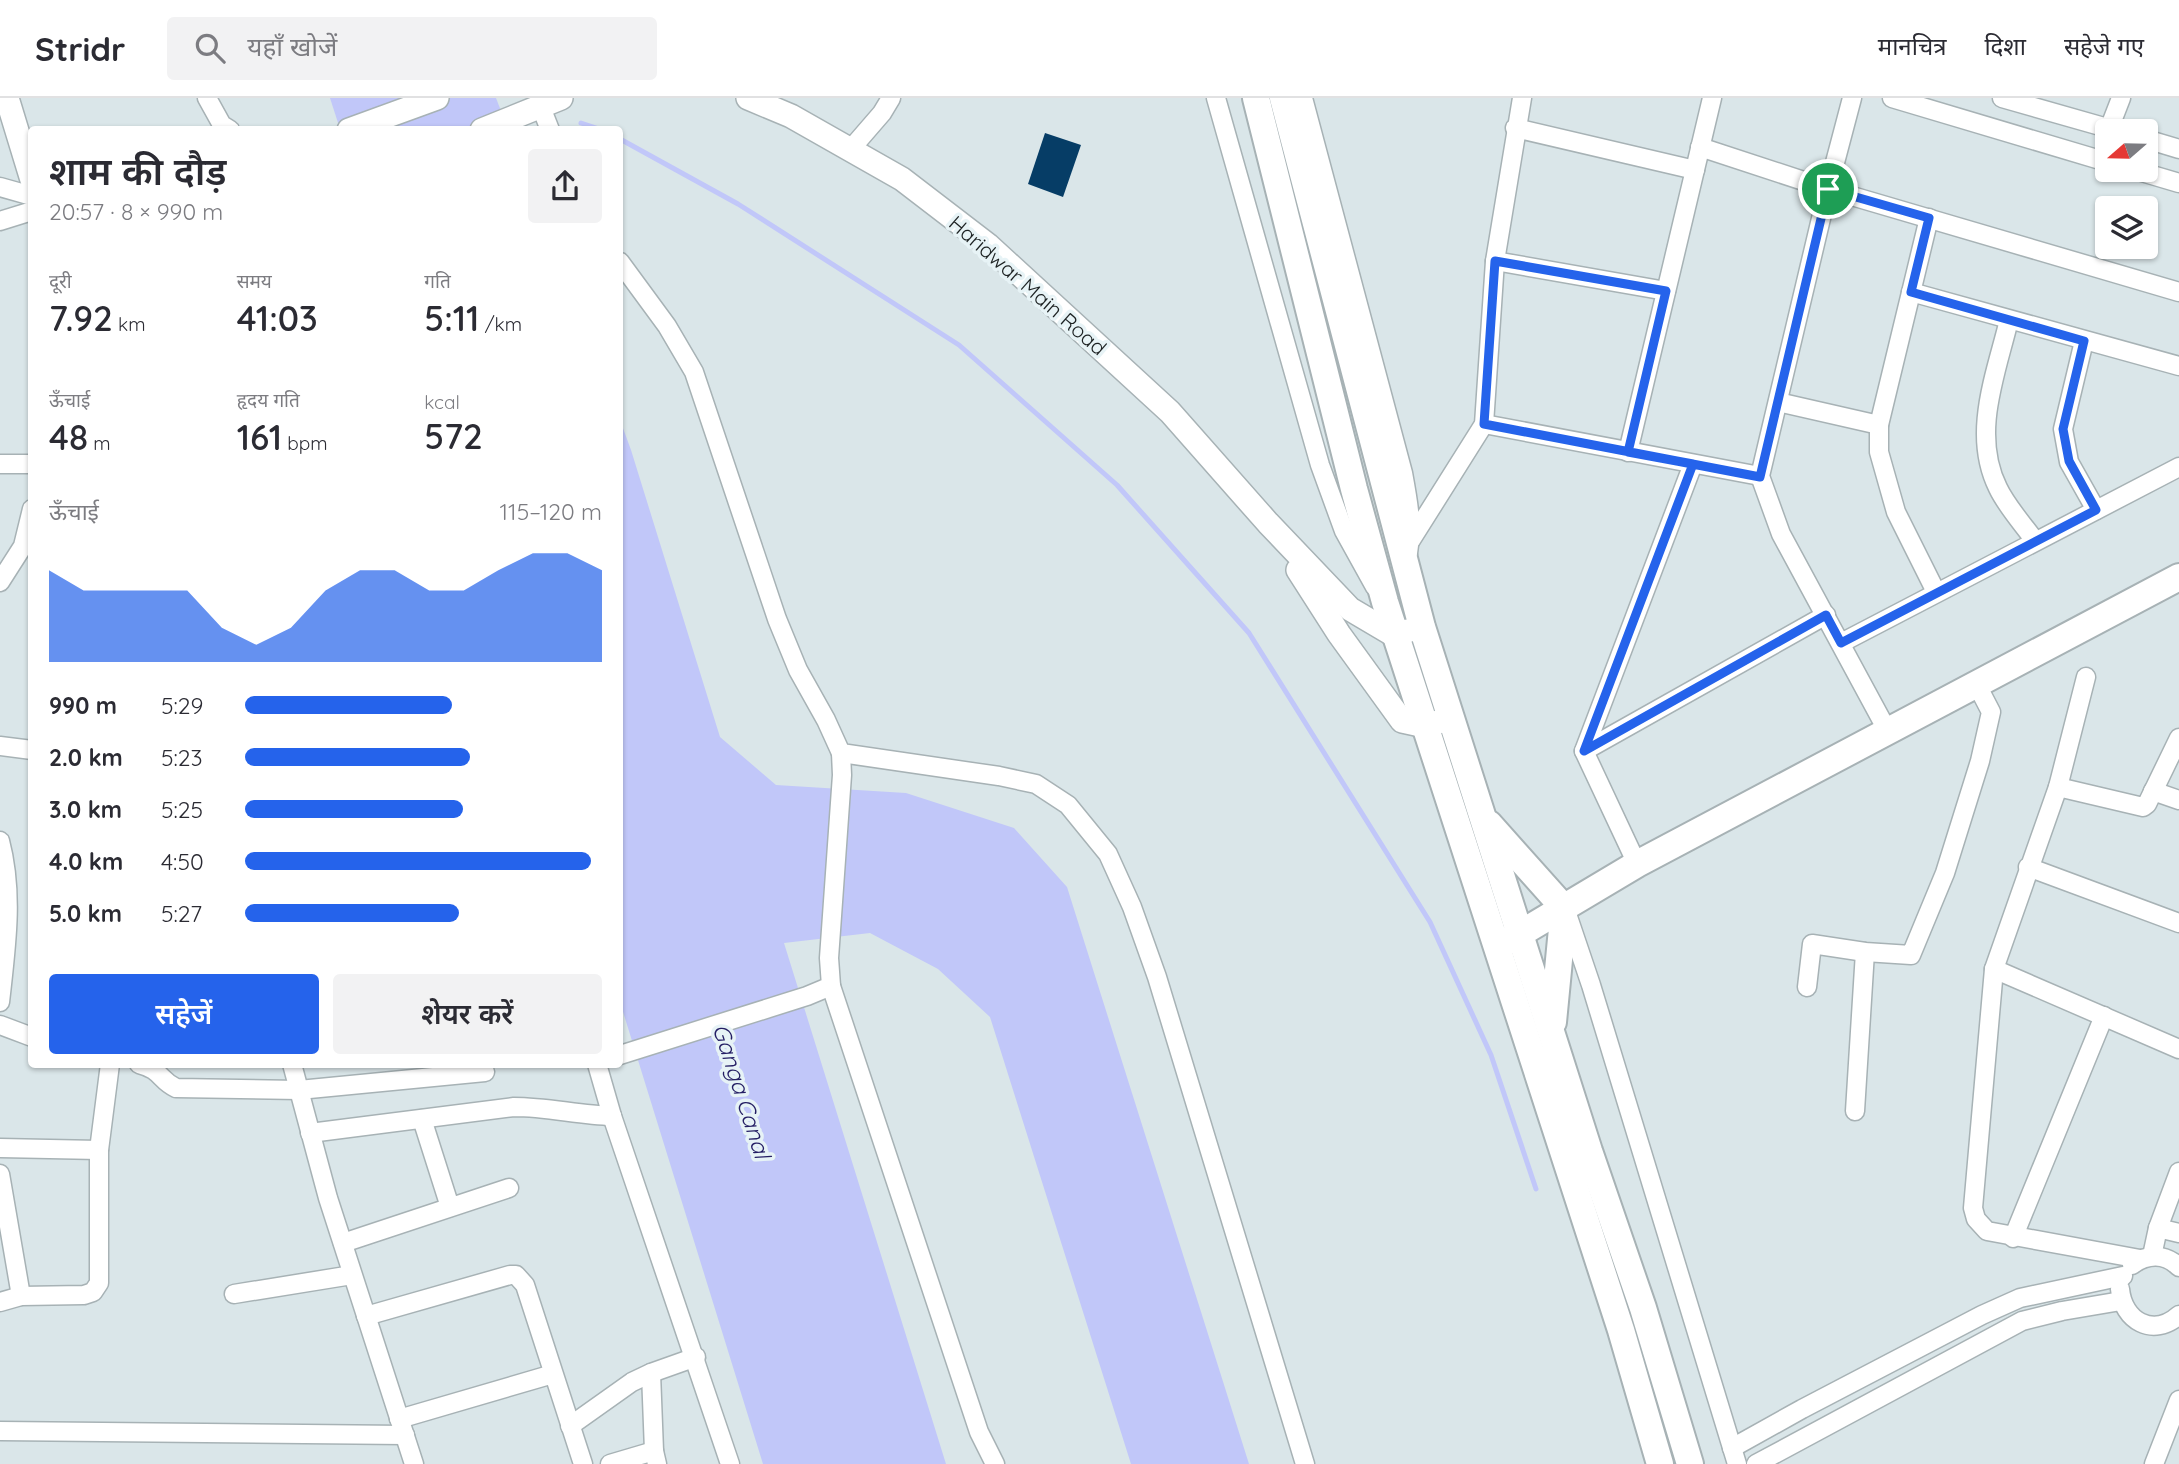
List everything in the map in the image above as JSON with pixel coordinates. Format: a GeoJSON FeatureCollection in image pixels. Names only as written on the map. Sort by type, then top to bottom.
{"type":"FeatureCollection","features":[{"type":"Feature","properties":{"kind":"highway"},"geometry":{"type":"LineString","coordinates":[[1256,98],[1353,489],[1394,635],[1425,726],[1510,940],[1552,1034],[1643,1308],[1690,1464]]}},
{"type":"Feature","properties":{"kind":"highway"},"geometry":{"type":"LineString","coordinates":[[1283,98],[1422,626],[1481,814],[1510,940],[1660,1464]]}},
{"type":"Feature","properties":{"kind":"highway"},"geometry":{"type":"LineString","coordinates":[[1510,940],[1637,864],[2179,577]]}},
{"type":"Feature","properties":{"kind":"highway"},"geometry":{"type":"LineString","coordinates":[[1481,814],[1564,908],[1552,1034]]}},
{"type":"Feature","properties":{"kind":"main road"},"geometry":{"type":"LineString","coordinates":[[7,98],[28,167]]}},
{"type":"Feature","properties":{"kind":"main road"},"geometry":{"type":"LineString","coordinates":[[360,126],[437,98]]}},
{"type":"Feature","properties":{"kind":"main road","name":"Haridwar Main Road"},"geometry":{"type":"LineString","coordinates":[[748,98],[790,116],[902,179],[988,245],[1170,412],[1268,523],[1350,609],[1394,635]]}},
{"type":"Feature","properties":{"kind":"main road"},"geometry":{"type":"LineString","coordinates":[[492,126],[544,106]]}},
{"type":"Feature","properties":{"kind":"main road","name":"Haridwar Main Road"},"geometry":{"type":"LineString","coordinates":[[1268,523],[1339,634],[1402,721],[1425,726]]}},
{"type":"Feature","properties":{"kind":"main road"},"geometry":{"type":"LineString","coordinates":[[1394,635],[1422,626]]}},
{"type":"Feature","properties":{"kind":"main road"},"geometry":{"type":"LineString","coordinates":[[1425,726],[1451,718]]}},
{"type":"Feature","properties":{"kind":"street"},"geometry":{"type":"LineString","coordinates":[[207,98],[224,126]]}},
{"type":"Feature","properties":{"kind":"street"},"geometry":{"type":"LineString","coordinates":[[850,150],[882,113],[891,98]]}},
{"type":"Feature","properties":{"kind":"street"},"geometry":{"type":"LineString","coordinates":[[1216,98],[1320,466],[1344,531],[1363,569],[1385,602]]}},
{"type":"Feature","properties":{"kind":"street"},"geometry":{"type":"LineString","coordinates":[[1303,98],[1403,473],[1411,540],[1406,568]]}},
{"type":"Feature","properties":{"kind":"street"},"geometry":{"type":"LineString","coordinates":[[1411,540],[1484,424],[1495,261],[1522,98]]}},
{"type":"Feature","properties":{"kind":"street"},"geometry":{"type":"LineString","coordinates":[[1628,452],[1712,98]]}},
{"type":"Feature","properties":{"kind":"street"},"geometry":{"type":"LineString","coordinates":[[1852,98],[1760,477],[1781,534],[1887,730]]}},
{"type":"Feature","properties":{"kind":"street"},"geometry":{"type":"LineString","coordinates":[[1892,98],[2095,158]]}},
{"type":"Feature","properties":{"kind":"street"},"geometry":{"type":"LineString","coordinates":[[2003,98],[2095,125]]}},
{"type":"Feature","properties":{"kind":"street"},"geometry":{"type":"LineString","coordinates":[[2116,119],[2121,98]]}},
{"type":"Feature","properties":{"kind":"street"},"geometry":{"type":"LineString","coordinates":[[544,106],[549,126]]}},
{"type":"Feature","properties":{"kind":"street"},"geometry":{"type":"LineString","coordinates":[[1516,128],[1695,170]]}},
{"type":"Feature","properties":{"kind":"street"},"geometry":{"type":"LineString","coordinates":[[2158,143],[2179,149]]}},
{"type":"Feature","properties":{"kind":"street"},"geometry":{"type":"LineString","coordinates":[[1700,147],[1828,189],[2179,292]]}},
{"type":"Feature","properties":{"kind":"street"},"geometry":{"type":"LineString","coordinates":[[2158,177],[2179,183]]}},
{"type":"Feature","properties":{"kind":"street"},"geometry":{"type":"LineString","coordinates":[[0,187],[28,195]]}},
{"type":"Feature","properties":{"kind":"street"},"geometry":{"type":"LineString","coordinates":[[0,221],[28,212]]}},
{"type":"Feature","properties":{"kind":"street"},"geometry":{"type":"LineString","coordinates":[[1929,218],[1879,425],[1879,452],[1896,512],[1937,592]]}},
{"type":"Feature","properties":{"kind":"street"},"geometry":{"type":"LineString","coordinates":[[1495,261],[1666,291]]}},
{"type":"Feature","properties":{"kind":"street"},"geometry":{"type":"LineString","coordinates":[[623,266],[667,326],[694,372],[777,619],[798,670],[841,753],[842,775],[829,958],[831,986],[979,1432],[995,1464]]}},
{"type":"Feature","properties":{"kind":"street"},"geometry":{"type":"LineString","coordinates":[[1911,292],[2179,366]]}},
{"type":"Feature","properties":{"kind":"street"},"geometry":{"type":"LineString","coordinates":[[2009,320],[1986,414],[1986,455],[1998,489],[2035,541]]}},
{"type":"Feature","properties":{"kind":"street"},"geometry":{"type":"LineString","coordinates":[[2084,341],[2063,429],[2069,461],[2096,510]]}},
{"type":"Feature","properties":{"kind":"street"},"geometry":{"type":"LineString","coordinates":[[1778,402],[1879,425]]}},
{"type":"Feature","properties":{"kind":"street"},"geometry":{"type":"LineString","coordinates":[[1484,424],[1760,477]]}},
{"type":"Feature","properties":{"kind":"street"},"geometry":{"type":"LineString","coordinates":[[0,464],[28,464]]}},
{"type":"Feature","properties":{"kind":"street"},"geometry":{"type":"LineString","coordinates":[[1637,864],[1584,751],[1693,464]]}},
{"type":"Feature","properties":{"kind":"street"},"geometry":{"type":"LineString","coordinates":[[1841,643],[2179,467]]}},
{"type":"Feature","properties":{"kind":"street"},"geometry":{"type":"LineString","coordinates":[[0,582],[23,546],[28,525]]}},
{"type":"Feature","properties":{"kind":"street"},"geometry":{"type":"LineString","coordinates":[[1584,751],[1826,615]]}},
{"type":"Feature","properties":{"kind":"street"},"geometry":{"type":"LineString","coordinates":[[2086,677],[2058,787],[1994,968],[1973,1208],[1976,1219],[1987,1231],[2013,1238],[2146,1258],[2165,1258],[2179,1267]]}},
{"type":"Feature","properties":{"kind":"street"},"geometry":{"type":"LineString","coordinates":[[1807,987],[1812,944],[1911,955],[1945,873],[1980,761],[1991,712],[1978,685]]}},
{"type":"Feature","properties":{"kind":"street"},"geometry":{"type":"LineString","coordinates":[[2058,787],[2141,807],[2147,804],[2179,738]]}},
{"type":"Feature","properties":{"kind":"street"},"geometry":{"type":"LineString","coordinates":[[0,746],[28,750]]}},
{"type":"Feature","properties":{"kind":"street"},"geometry":{"type":"LineString","coordinates":[[841,753],[972,771],[1036,784],[1068,805],[1108,854],[1132,907],[1157,977],[1305,1464]]}},
{"type":"Feature","properties":{"kind":"street"},"geometry":{"type":"LineString","coordinates":[[2153,791],[2179,800]]}},
{"type":"Feature","properties":{"kind":"street"},"geometry":{"type":"LineString","coordinates":[[0,841],[8,882],[6,947],[0,1002]]}},
{"type":"Feature","properties":{"kind":"street"},"geometry":{"type":"LineString","coordinates":[[2028,867],[2179,923]]}},
{"type":"Feature","properties":{"kind":"street"},"geometry":{"type":"LineString","coordinates":[[1564,908],[1591,985],[1734,1456],[1802,1409],[1958,1327],[2020,1298],[2123,1276]]}},
{"type":"Feature","properties":{"kind":"street"},"geometry":{"type":"LineString","coordinates":[[1855,1111],[1865,952]]}},
{"type":"Feature","properties":{"kind":"street"},"geometry":{"type":"LineString","coordinates":[[1994,968],[2179,1049]]}},
{"type":"Feature","properties":{"kind":"street"},"geometry":{"type":"LineString","coordinates":[[623,1054],[831,986]]}},
{"type":"Feature","properties":{"kind":"street"},"geometry":{"type":"LineString","coordinates":[[2013,1238],[2104,1016]]}},
{"type":"Feature","properties":{"kind":"street"},"geometry":{"type":"LineString","coordinates":[[0,1025],[28,1036]]}},
{"type":"Feature","properties":{"kind":"street"},"geometry":{"type":"LineString","coordinates":[[0,1302],[21,1296],[84,1295],[96,1289],[99,1283],[99,1150],[109,1068]]}},
{"type":"Feature","properties":{"kind":"street"},"geometry":{"type":"LineString","coordinates":[[152,1068],[176,1088],[299,1090],[485,1072]]}},
{"type":"Feature","properties":{"kind":"street"},"geometry":{"type":"LineString","coordinates":[[293,1068],[342,1243],[414,1464]]}},
{"type":"Feature","properties":{"kind":"street"},"geometry":{"type":"LineString","coordinates":[[599,1068],[612,1116],[696,1357],[730,1464]]}},
{"type":"Feature","properties":{"kind":"street"},"geometry":{"type":"LineString","coordinates":[[310,1133],[524,1107],[545,1107],[579,1115],[612,1116]]}},
{"type":"Feature","properties":{"kind":"street"},"geometry":{"type":"LineString","coordinates":[[422,1119],[450,1207]]}},
{"type":"Feature","properties":{"kind":"street"},"geometry":{"type":"LineString","coordinates":[[0,1148],[99,1150]]}},
{"type":"Feature","properties":{"kind":"street"},"geometry":{"type":"LineString","coordinates":[[2179,1172],[2146,1258],[2130,1266],[2123,1276],[2120,1289],[2121,1301],[2126,1311],[2144,1325],[2167,1324],[2179,1315]]}},
{"type":"Feature","properties":{"kind":"street"},"geometry":{"type":"LineString","coordinates":[[0,1174],[21,1296]]}},
{"type":"Feature","properties":{"kind":"street"},"geometry":{"type":"LineString","coordinates":[[342,1243],[509,1188]]}},
{"type":"Feature","properties":{"kind":"street"},"geometry":{"type":"LineString","coordinates":[[2158,1228],[2179,1233]]}},
{"type":"Feature","properties":{"kind":"street"},"geometry":{"type":"LineString","coordinates":[[234,1294],[352,1275]]}},
{"type":"Feature","properties":{"kind":"street"},"geometry":{"type":"LineString","coordinates":[[366,1316],[516,1275],[524,1285],[583,1464]]}},
{"type":"Feature","properties":{"kind":"street"},"geometry":{"type":"LineString","coordinates":[[1756,1464],[2022,1321],[2121,1301]]}},
{"type":"Feature","properties":{"kind":"street"},"geometry":{"type":"LineString","coordinates":[[570,1426],[632,1382],[696,1357]]}},
{"type":"Feature","properties":{"kind":"street"},"geometry":{"type":"LineString","coordinates":[[610,1464],[656,1457],[651,1373]]}},
{"type":"Feature","properties":{"kind":"street"},"geometry":{"type":"LineString","coordinates":[[0,1431],[402,1427],[553,1374]]}},
{"type":"Feature","properties":{"kind":"street"},"geometry":{"type":"LineString","coordinates":[[2154,1464],[2179,1401]]}},
{"type":"Feature","properties":{"kind":"water"},"geometry":{"type":"Polygon","coordinates":[[[330,98],[496,98],[507,126],[339,126],[330,98]]]}},
{"type":"Feature","properties":{"kind":"water","name":"Ganga Canal"},"geometry":{"type":"Polygon","coordinates":[[[623,428],[720,737],[776,785],[906,793],[1014,828],[1067,887],[1249,1464],[1131,1464],[990,1017],[938,969],[870,933],[784,943],[946,1464],[763,1464],[623,1012],[623,428]]]}},
{"type":"Feature","properties":{"kind":"building"},"geometry":{"type":"Polygon","coordinates":[[[1045,133],[1081,145],[1063,197],[1028,184],[1045,133]]]}},
{"type":"Feature","properties":{"kind":"waterway"},"geometry":{"type":"LineString","coordinates":[[581,123],[590,126]]}},
{"type":"Feature","properties":{"kind":"waterway"},"geometry":{"type":"LineString","coordinates":[[623,141],[738,204],[959,345],[1117,485],[1249,633],[1430,922],[1491,1055],[1536,1189]]}},
{"type":"Feature","properties":{"kind":"route"},"geometry":{"type":"LineString","coordinates":[[1828,189],[1760,477],[1693,464],[1484,424],[1495,261],[1666,291],[1628,452],[1693,464],[1584,751],[1826,615],[1841,643],[2096,510],[2069,461],[2063,429],[2084,341],[1911,292],[1929,218],[1828,189]]}}]}
